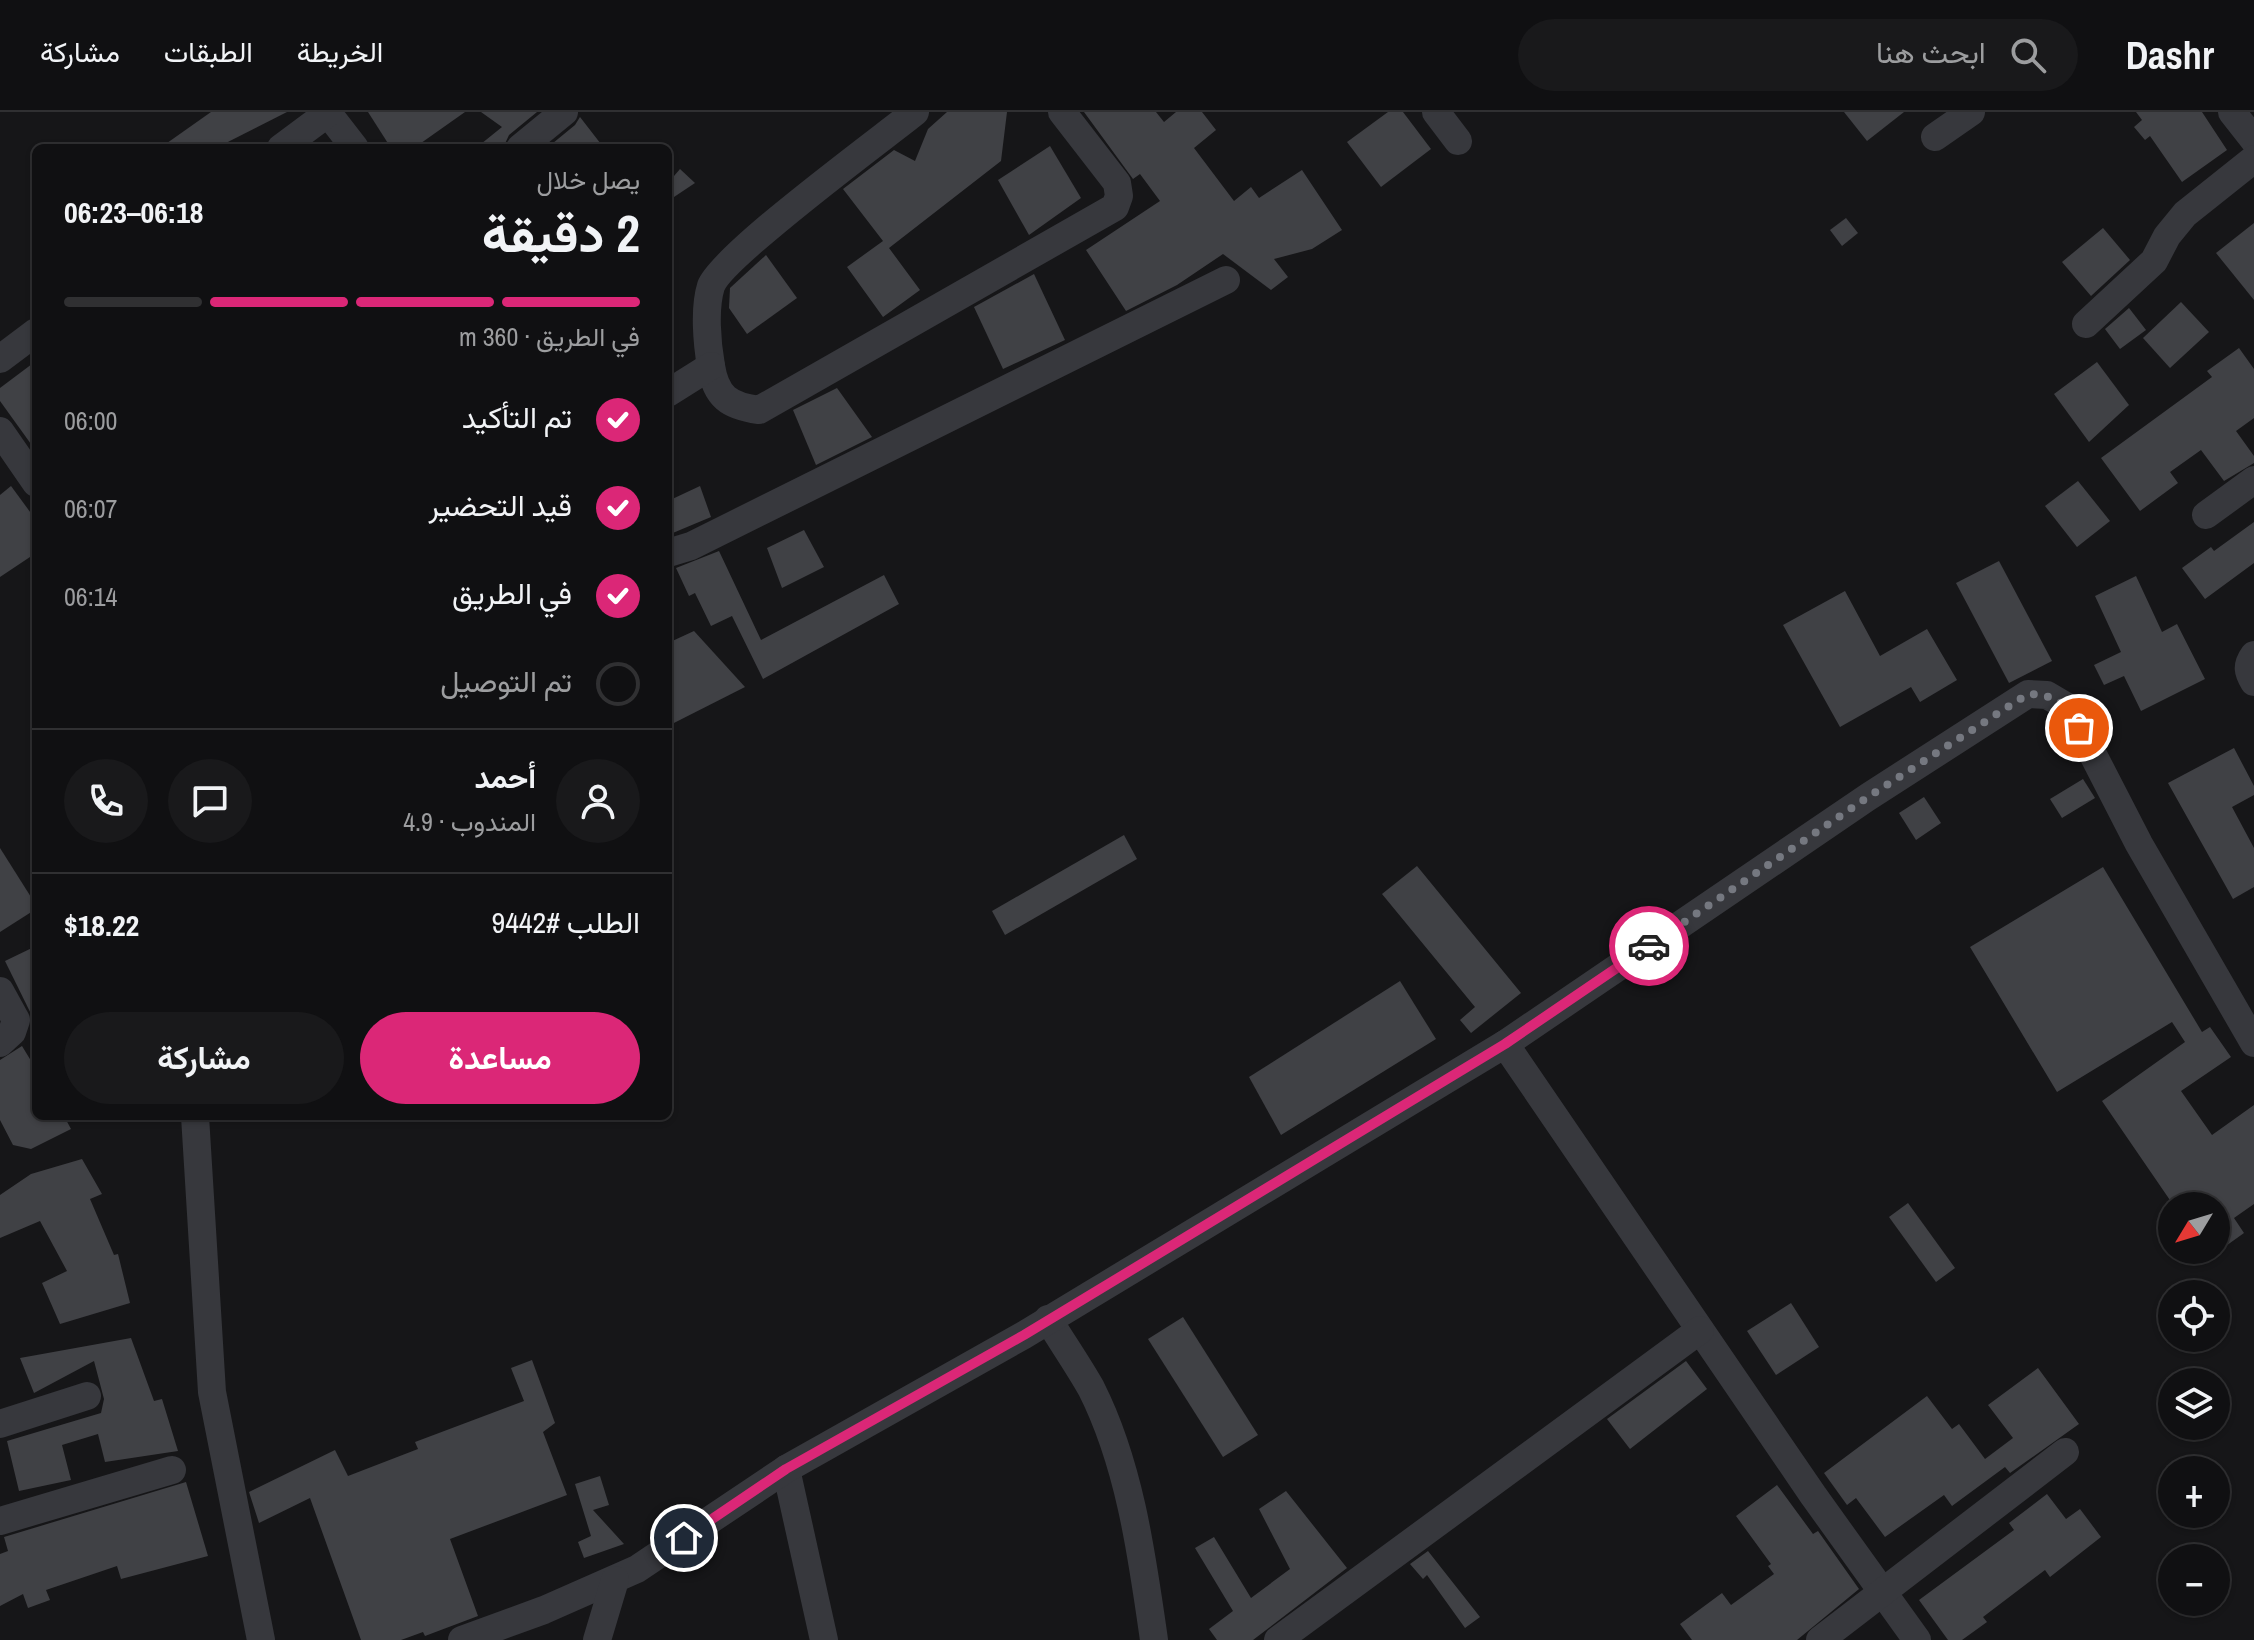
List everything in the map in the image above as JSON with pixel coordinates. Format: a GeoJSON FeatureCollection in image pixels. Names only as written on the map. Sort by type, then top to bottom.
{"type":"FeatureCollection","features":[{"type":"Feature","properties":{"kind":"street"},"geometry":{"type":"LineString","coordinates":[[286,144],[327,112],[352,144]]}},
{"type":"Feature","properties":{"kind":"street"},"geometry":{"type":"LineString","coordinates":[[525,144],[564,112]]}},
{"type":"Feature","properties":{"kind":"street"},"geometry":{"type":"LineString","coordinates":[[915,112],[721,270],[711,285],[708,304],[711,366],[719,392],[736,407],[759,410],[1103,218],[1115,207],[1117,183],[1062,112]]}},
{"type":"Feature","properties":{"kind":"street"},"geometry":{"type":"LineString","coordinates":[[1436,112],[1458,141]]}},
{"type":"Feature","properties":{"kind":"street"},"geometry":{"type":"LineString","coordinates":[[1935,137],[1971,112]]}},
{"type":"Feature","properties":{"kind":"street"},"geometry":{"type":"LineString","coordinates":[[2232,112],[2254,140]]}},
{"type":"Feature","properties":{"kind":"street"},"geometry":{"type":"LineString","coordinates":[[2086,324],[2154,261],[2185,214],[2254,159]]}},
{"type":"Feature","properties":{"kind":"street"},"geometry":{"type":"LineString","coordinates":[[672,552],[691,546],[1226,280]]}},
{"type":"Feature","properties":{"kind":"street"},"geometry":{"type":"LineString","coordinates":[[0,359],[32,335]]}},
{"type":"Feature","properties":{"kind":"street"},"geometry":{"type":"LineString","coordinates":[[672,390],[711,366]]}},
{"type":"Feature","properties":{"kind":"street"},"geometry":{"type":"LineString","coordinates":[[0,431],[32,477]]}},
{"type":"Feature","properties":{"kind":"street"},"geometry":{"type":"LineString","coordinates":[[2206,515],[2254,480]]}},
{"type":"Feature","properties":{"kind":"street"},"geometry":{"type":"LineString","coordinates":[[2254,655],[2248,672],[2254,682]]}},
{"type":"Feature","properties":{"kind":"street"},"geometry":{"type":"LineString","coordinates":[[462,1640],[637,1569],[786,1469],[1048,1319],[1505,1044],[1868,797],[2028,694],[2047,695],[2069,708],[2139,844],[2254,1043]]}},
{"type":"Feature","properties":{"kind":"street"},"geometry":{"type":"LineString","coordinates":[[0,991],[16,1020],[12,1032],[0,1043]]}},
{"type":"Feature","properties":{"kind":"street"},"geometry":{"type":"LineString","coordinates":[[1505,1044],[1917,1640]]}},
{"type":"Feature","properties":{"kind":"street"},"geometry":{"type":"LineString","coordinates":[[195,1120],[212,1392],[261,1640]]}},
{"type":"Feature","properties":{"kind":"street"},"geometry":{"type":"LineString","coordinates":[[1048,1319],[1090,1387],[1105,1421],[1129,1496],[1154,1640]]}},
{"type":"Feature","properties":{"kind":"street"},"geometry":{"type":"LineString","coordinates":[[1278,1640],[1700,1330]]}},
{"type":"Feature","properties":{"kind":"street"},"geometry":{"type":"LineString","coordinates":[[0,1424],[87,1396]]}},
{"type":"Feature","properties":{"kind":"street"},"geometry":{"type":"LineString","coordinates":[[1820,1640],[2065,1452]]}},
{"type":"Feature","properties":{"kind":"street"},"geometry":{"type":"LineString","coordinates":[[786,1469],[824,1640]]}},
{"type":"Feature","properties":{"kind":"street"},"geometry":{"type":"LineString","coordinates":[[0,1521],[172,1470]]}},
{"type":"Feature","properties":{"kind":"street"},"geometry":{"type":"LineString","coordinates":[[597,1640],[615,1580]]}},
{"type":"Feature","properties":{"kind":"building"},"geometry":{"type":"Polygon","coordinates":[[[211,112],[287,112],[224,144],[166,144],[211,112]]]}},
{"type":"Feature","properties":{"kind":"building"},"geometry":{"type":"Polygon","coordinates":[[[368,112],[465,112],[420,144],[388,144],[368,112]]]}},
{"type":"Feature","properties":{"kind":"building"},"geometry":{"type":"Polygon","coordinates":[[[481,112],[537,112],[509,135],[505,144],[481,144],[502,127],[481,112]]]}},
{"type":"Feature","properties":{"kind":"building"},"geometry":{"type":"Polygon","coordinates":[[[947,112],[1007,112],[1001,161],[889,248],[920,290],[883,317],[847,267],[883,241],[843,189],[894,150],[915,161],[928,129],[947,112]]]}},
{"type":"Feature","properties":{"kind":"building"},"geometry":{"type":"Polygon","coordinates":[[[1084,112],[1156,112],[1164,122],[1176,112],[1202,112],[1216,130],[1194,148],[1234,201],[1251,187],[1259,198],[1302,170],[1342,230],[1312,249],[1274,259],[1288,277],[1271,290],[1223,254],[1177,285],[1126,311],[1086,250],[1160,201],[1140,174],[1133,179],[1084,112]]]}},
{"type":"Feature","properties":{"kind":"building"},"geometry":{"type":"Polygon","coordinates":[[[1388,112],[1403,112],[1431,149],[1381,187],[1347,142],[1388,112]]]}},
{"type":"Feature","properties":{"kind":"building"},"geometry":{"type":"Polygon","coordinates":[[[1844,112],[1904,112],[1867,141],[1844,112]]]}},
{"type":"Feature","properties":{"kind":"building"},"geometry":{"type":"Polygon","coordinates":[[[2136,112],[2202,112],[2227,150],[2182,182],[2150,136],[2145,140],[2134,127],[2142,120],[2136,112]]]}},
{"type":"Feature","properties":{"kind":"building"},"geometry":{"type":"Polygon","coordinates":[[[580,117],[601,144],[552,144],[580,117]]]}},
{"type":"Feature","properties":{"kind":"building"},"geometry":{"type":"Polygon","coordinates":[[[1050,146],[1081,198],[1029,235],[998,180],[1050,146]]]}},
{"type":"Feature","properties":{"kind":"building"},"geometry":{"type":"Polygon","coordinates":[[[680,169],[695,183],[672,198],[672,178],[680,169]]]}},
{"type":"Feature","properties":{"kind":"building"},"geometry":{"type":"Polygon","coordinates":[[[1846,218],[1858,233],[1842,246],[1830,230],[1846,218]]]}},
{"type":"Feature","properties":{"kind":"building"},"geometry":{"type":"Polygon","coordinates":[[[2254,223],[2254,300],[2216,253],[2254,223]]]}},
{"type":"Feature","properties":{"kind":"building"},"geometry":{"type":"Polygon","coordinates":[[[2103,228],[2130,260],[2091,296],[2062,262],[2103,228]]]}},
{"type":"Feature","properties":{"kind":"building"},"geometry":{"type":"Polygon","coordinates":[[[766,255],[797,298],[747,334],[729,308],[730,288],[766,255]]]}},
{"type":"Feature","properties":{"kind":"building"},"geometry":{"type":"Polygon","coordinates":[[[1034,274],[1065,340],[1003,369],[974,307],[1034,274]]]}},
{"type":"Feature","properties":{"kind":"building"},"geometry":{"type":"Polygon","coordinates":[[[2181,302],[2209,332],[2170,368],[2143,338],[2181,302]]]}},
{"type":"Feature","properties":{"kind":"building"},"geometry":{"type":"Polygon","coordinates":[[[2129,308],[2146,330],[2120,349],[2105,329],[2129,308]]]}},
{"type":"Feature","properties":{"kind":"building"},"geometry":{"type":"Polygon","coordinates":[[[2239,348],[2254,369],[2254,418],[2236,431],[2254,456],[2254,463],[2224,481],[2201,450],[2170,472],[2178,483],[2140,511],[2101,458],[2212,377],[2207,371],[2239,348]]]}},
{"type":"Feature","properties":{"kind":"building"},"geometry":{"type":"Polygon","coordinates":[[[2097,362],[2129,405],[2089,442],[2054,394],[2097,362]]]}},
{"type":"Feature","properties":{"kind":"building"},"geometry":{"type":"Polygon","coordinates":[[[32,364],[32,445],[0,401],[0,388],[32,364]]]}},
{"type":"Feature","properties":{"kind":"building"},"geometry":{"type":"Polygon","coordinates":[[[837,388],[872,437],[816,465],[793,410],[837,388]]]}},
{"type":"Feature","properties":{"kind":"building"},"geometry":{"type":"Polygon","coordinates":[[[2078,481],[2110,521],[2077,547],[2045,506],[2078,481]]]}},
{"type":"Feature","properties":{"kind":"building"},"geometry":{"type":"Polygon","coordinates":[[[11,486],[32,515],[32,556],[0,577],[0,495],[11,486]]]}},
{"type":"Feature","properties":{"kind":"building"},"geometry":{"type":"Polygon","coordinates":[[[700,486],[711,517],[672,533],[672,499],[700,486]]]}},
{"type":"Feature","properties":{"kind":"building"},"geometry":{"type":"Polygon","coordinates":[[[2254,522],[2254,563],[2205,599],[2182,568],[2211,547],[2214,551],[2254,522]]]}},
{"type":"Feature","properties":{"kind":"building"},"geometry":{"type":"Polygon","coordinates":[[[804,530],[824,567],[782,588],[767,548],[804,530]]]}},
{"type":"Feature","properties":{"kind":"building"},"geometry":{"type":"Polygon","coordinates":[[[719,551],[761,640],[884,575],[899,604],[763,679],[732,616],[711,626],[695,593],[689,596],[676,568],[719,551]]]}},
{"type":"Feature","properties":{"kind":"building"},"geometry":{"type":"Polygon","coordinates":[[[1999,561],[2052,661],[2009,683],[1956,583],[1999,561]]]}},
{"type":"Feature","properties":{"kind":"building"},"geometry":{"type":"Polygon","coordinates":[[[2136,576],[2162,632],[2177,624],[2205,679],[2141,711],[2124,676],[2104,685],[2094,665],[2121,652],[2095,596],[2136,576]]]}},
{"type":"Feature","properties":{"kind":"building"},"geometry":{"type":"Polygon","coordinates":[[[1845,591],[1880,656],[1927,629],[1957,680],[1920,702],[1911,687],[1840,727],[1783,625],[1845,591]]]}},
{"type":"Feature","properties":{"kind":"building"},"geometry":{"type":"Polygon","coordinates":[[[694,631],[745,687],[672,724],[672,641],[694,631]]]}},
{"type":"Feature","properties":{"kind":"building"},"geometry":{"type":"Polygon","coordinates":[[[2234,748],[2254,786],[2254,795],[2232,807],[2254,848],[2254,887],[2233,899],[2168,783],[2234,748]]]}},
{"type":"Feature","properties":{"kind":"building"},"geometry":{"type":"Polygon","coordinates":[[[2083,779],[2095,798],[2062,818],[2050,799],[2083,779]]]}},
{"type":"Feature","properties":{"kind":"building"},"geometry":{"type":"Polygon","coordinates":[[[1924,797],[1941,823],[1916,840],[1899,813],[1924,797]]]}},
{"type":"Feature","properties":{"kind":"building"},"geometry":{"type":"Polygon","coordinates":[[[1124,835],[1137,859],[1005,935],[992,911],[1124,835]]]}},
{"type":"Feature","properties":{"kind":"building"},"geometry":{"type":"Polygon","coordinates":[[[0,848],[32,899],[32,912],[0,932],[0,848]]]}},
{"type":"Feature","properties":{"kind":"building"},"geometry":{"type":"Polygon","coordinates":[[[1417,866],[1521,993],[1471,1033],[1460,1020],[1475,1007],[1382,894],[1417,866]]]}},
{"type":"Feature","properties":{"kind":"building"},"geometry":{"type":"Polygon","coordinates":[[[2103,867],[2202,1032],[2210,1027],[2231,1057],[2181,1091],[2212,1135],[2254,1105],[2254,1204],[2234,1218],[2244,1233],[2230,1243],[2230,1192],[2164,1192],[2102,1101],[2185,1042],[2172,1022],[2057,1092],[1970,947],[2103,867]]]}},
{"type":"Feature","properties":{"kind":"building"},"geometry":{"type":"Polygon","coordinates":[[[32,948],[32,1016],[5,961],[32,948]]]}},
{"type":"Feature","properties":{"kind":"building"},"geometry":{"type":"Polygon","coordinates":[[[1400,981],[1436,1039],[1281,1135],[1249,1077],[1400,981]]]}},
{"type":"Feature","properties":{"kind":"building"},"geometry":{"type":"Polygon","coordinates":[[[22,1046],[32,1062],[32,1120],[66,1120],[71,1129],[31,1149],[13,1145],[0,1120],[0,1060],[22,1046]]]}},
{"type":"Feature","properties":{"kind":"building"},"geometry":{"type":"Polygon","coordinates":[[[82,1159],[102,1194],[90,1199],[114,1255],[118,1254],[130,1303],[60,1324],[42,1283],[67,1271],[40,1221],[0,1238],[0,1195],[31,1174],[82,1159]]]}},
{"type":"Feature","properties":{"kind":"building"},"geometry":{"type":"Polygon","coordinates":[[[1908,1203],[1955,1268],[1936,1282],[1889,1217],[1908,1203]]]}},
{"type":"Feature","properties":{"kind":"building"},"geometry":{"type":"Polygon","coordinates":[[[1791,1303],[1819,1347],[1776,1375],[1747,1331],[1791,1303]]]}},
{"type":"Feature","properties":{"kind":"building"},"geometry":{"type":"Polygon","coordinates":[[[1183,1317],[1258,1435],[1223,1457],[1148,1339],[1183,1317]]]}},
{"type":"Feature","properties":{"kind":"building"},"geometry":{"type":"Polygon","coordinates":[[[131,1338],[154,1401],[162,1399],[178,1451],[105,1462],[98,1434],[62,1445],[71,1480],[19,1491],[7,1441],[101,1413],[104,1399],[94,1361],[34,1393],[20,1358],[131,1338]]]}},
{"type":"Feature","properties":{"kind":"building"},"geometry":{"type":"Polygon","coordinates":[[[532,1360],[555,1423],[543,1432],[567,1495],[450,1539],[478,1616],[425,1636],[423,1632],[401,1640],[361,1640],[310,1498],[259,1523],[249,1492],[335,1450],[348,1476],[418,1449],[415,1442],[524,1401],[511,1368],[532,1360]]]}},
{"type":"Feature","properties":{"kind":"building"},"geometry":{"type":"Polygon","coordinates":[[[1686,1361],[1707,1389],[1630,1449],[1607,1419],[1686,1361]]]}},
{"type":"Feature","properties":{"kind":"building"},"geometry":{"type":"Polygon","coordinates":[[[2038,1368],[2079,1424],[2010,1473],[2005,1467],[1952,1506],[1944,1495],[1885,1537],[1856,1498],[1847,1505],[1824,1473],[1927,1396],[1952,1429],[1959,1424],[1985,1459],[2013,1438],[1988,1405],[2038,1368]]]}},
{"type":"Feature","properties":{"kind":"building"},"geometry":{"type":"Polygon","coordinates":[[[600,1476],[609,1505],[593,1510],[624,1544],[584,1558],[578,1542],[591,1536],[575,1484],[600,1476]]]}},
{"type":"Feature","properties":{"kind":"building"},"geometry":{"type":"Polygon","coordinates":[[[186,1482],[208,1556],[121,1579],[117,1566],[46,1590],[50,1600],[28,1608],[23,1594],[0,1606],[0,1554],[8,1551],[4,1537],[186,1482]]]}},
{"type":"Feature","properties":{"kind":"building"},"geometry":{"type":"Polygon","coordinates":[[[1777,1485],[1813,1534],[1818,1531],[1859,1589],[1797,1640],[1692,1640],[1680,1624],[1722,1593],[1731,1605],[1774,1574],[1768,1566],[1771,1564],[1736,1516],[1777,1485]]]}},
{"type":"Feature","properties":{"kind":"building"},"geometry":{"type":"Polygon","coordinates":[[[1286,1491],[1347,1568],[1253,1640],[1217,1640],[1209,1629],[1233,1611],[1195,1548],[1214,1537],[1251,1598],[1290,1569],[1259,1509],[1286,1491]]]}},
{"type":"Feature","properties":{"kind":"building"},"geometry":{"type":"Polygon","coordinates":[[[2047,1494],[2066,1519],[2080,1509],[2101,1537],[2050,1577],[2045,1570],[1983,1617],[1987,1622],[1962,1640],[1948,1640],[1919,1600],[2014,1530],[2009,1523],[2047,1494]]]}},
{"type":"Feature","properties":{"kind":"building"},"geometry":{"type":"Polygon","coordinates":[[[1428,1551],[1480,1617],[1465,1628],[1427,1575],[1423,1579],[1410,1564],[1428,1551]]]}},
{"type":"Feature","properties":{"kind":"way so far"},"geometry":{"type":"LineString","coordinates":[[1649,946],[1868,797],[2028,694],[2058,699],[2069,708],[2079,728]]}},
{"type":"Feature","properties":{"kind":"route"},"geometry":{"type":"LineString","coordinates":[[684,1538],[786,1469],[1024,1335],[1505,1044],[1649,946]]}}]}
